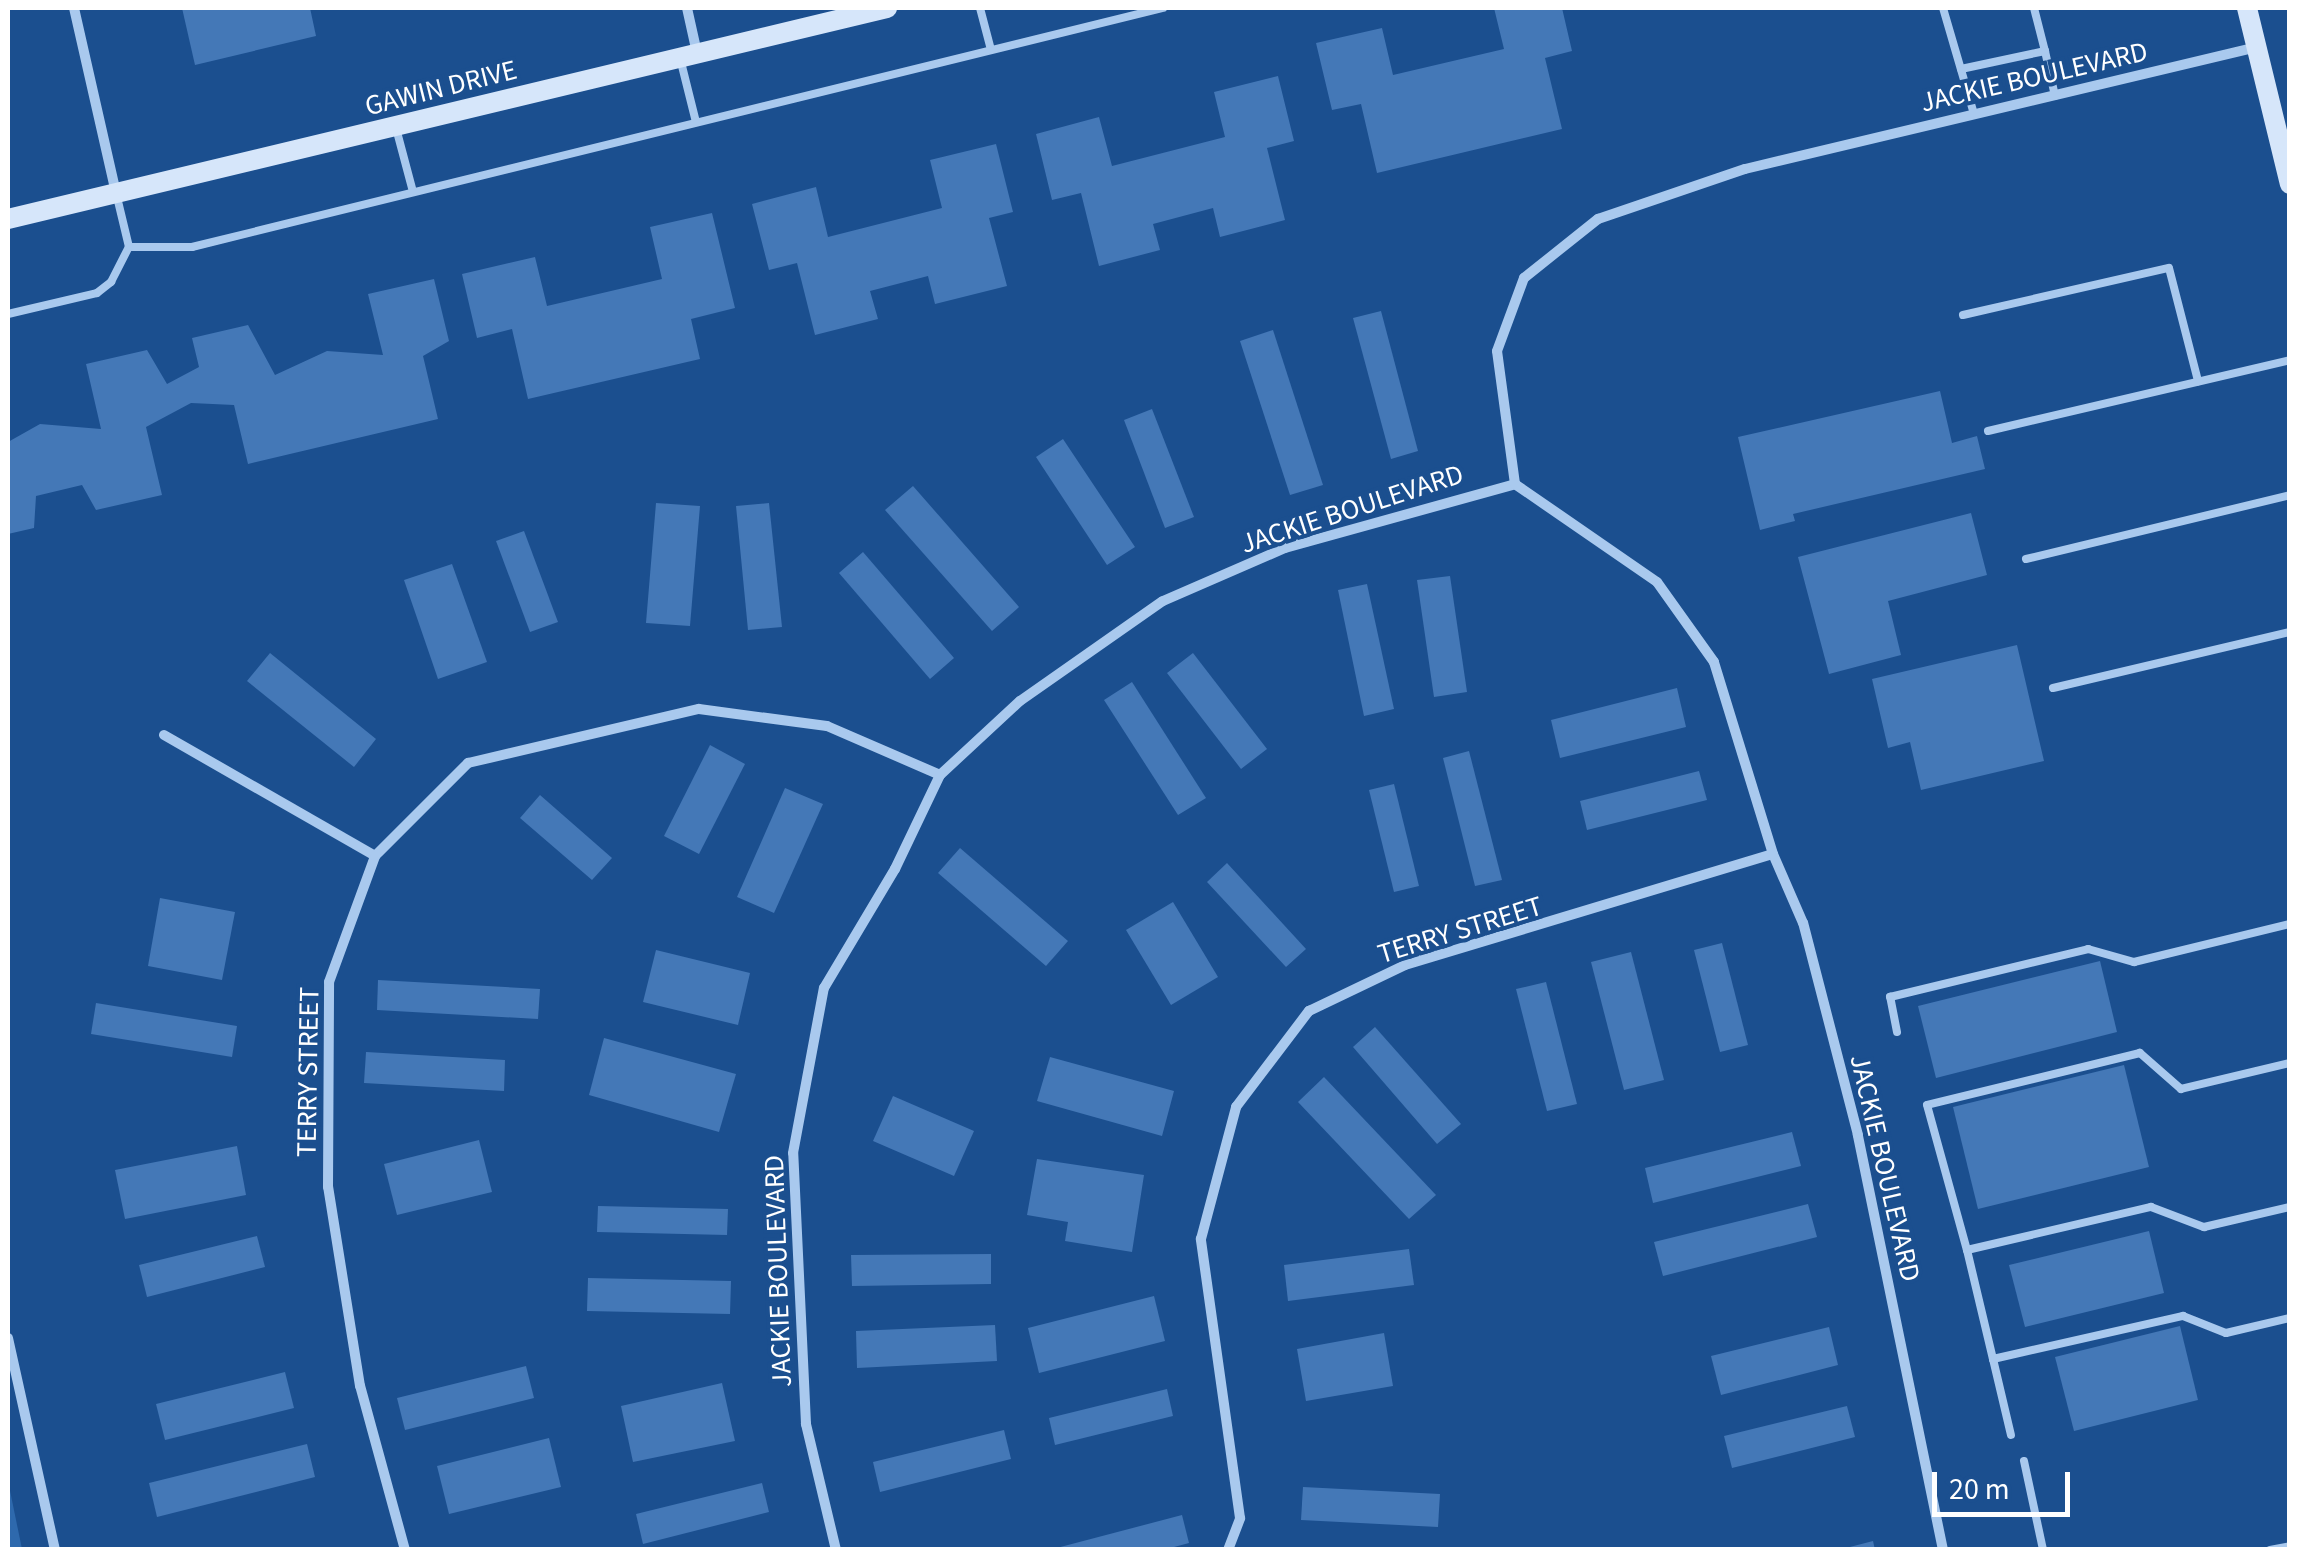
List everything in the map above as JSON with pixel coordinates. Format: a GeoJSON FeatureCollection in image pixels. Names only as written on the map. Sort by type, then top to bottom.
{"type":"FeatureCollection","features":[{"type":"Feature","properties":{"kind":"street"},"geometry":{"type":"LineString","coordinates":[[74,8],[116,194]]}},
{"type":"Feature","properties":{"kind":"street"},"geometry":{"type":"LineString","coordinates":[[686,8],[688,56]]}},
{"type":"Feature","properties":{"kind":"street","name":"GAWIN DRIVE"},"geometry":{"type":"LineString","coordinates":[[8,219],[888,8]]}},
{"type":"Feature","properties":{"kind":"street"},"geometry":{"type":"LineString","coordinates":[[2247,8],[2290,184]]}},
{"type":"Feature","properties":{"kind":"street","name":"JACKIE BOULEVARD"},"geometry":{"type":"LineString","coordinates":[[1515,484],[1497,351],[1524,278],[1598,219],[1745,169],[2257,47]]}},
{"type":"Feature","properties":{"kind":"street","name":"JACKIE BOULEVARD"},"geometry":{"type":"LineString","coordinates":[[836,1550],[806,1424],[793,1153],[824,988],[895,869],[940,775],[1020,701],[1163,601],[1285,548],[1412,508],[1515,484],[1658,582],[1714,662],[1773,854],[1803,923],[1858,1135],[1943,1550]]}},
{"type":"Feature","properties":{"kind":"street","name":"TERRY STREET"},"geometry":{"type":"LineString","coordinates":[[405,1550],[360,1386],[328,1187],[329,982],[375,856],[468,763],[699,710],[827,726],[940,775]]}},
{"type":"Feature","properties":{"kind":"street"},"geometry":{"type":"LineString","coordinates":[[164,735],[375,856]]}},
{"type":"Feature","properties":{"kind":"street","name":"TERRY STREET"},"geometry":{"type":"LineString","coordinates":[[1228,1550],[1240,1518],[1201,1239],[1236,1107],[1309,1011],[1405,965],[1773,854]]}},
{"type":"Feature","properties":{"kind":"street"},"geometry":{"type":"LineString","coordinates":[[8,1338],[55,1550]]}},
{"type":"Feature","properties":{"kind":"lane"},"geometry":{"type":"LineString","coordinates":[[980,8],[991,50]]}},
{"type":"Feature","properties":{"kind":"lane"},"geometry":{"type":"LineString","coordinates":[[128,248],[192,247],[1162,8]]}},
{"type":"Feature","properties":{"kind":"lane"},"geometry":{"type":"LineString","coordinates":[[1946,8],[1974,114]]}},
{"type":"Feature","properties":{"kind":"lane"},"geometry":{"type":"LineString","coordinates":[[2034,8],[2055,96]]}},
{"type":"Feature","properties":{"kind":"lane"},"geometry":{"type":"LineString","coordinates":[[1961,69],[2045,51]]}},
{"type":"Feature","properties":{"kind":"lane"},"geometry":{"type":"LineString","coordinates":[[688,56],[696,122]]}},
{"type":"Feature","properties":{"kind":"lane"},"geometry":{"type":"LineString","coordinates":[[396,128],[412,192]]}},
{"type":"Feature","properties":{"kind":"lane"},"geometry":{"type":"LineString","coordinates":[[8,314],[98,293],[128,248],[116,194]]}},
{"type":"Feature","properties":{"kind":"lane"},"geometry":{"type":"LineString","coordinates":[[1962,315],[2169,268],[2198,382]]}},
{"type":"Feature","properties":{"kind":"lane"},"geometry":{"type":"LineString","coordinates":[[1988,431],[2290,360]]}},
{"type":"Feature","properties":{"kind":"lane"},"geometry":{"type":"LineString","coordinates":[[2026,559],[2290,496]]}},
{"type":"Feature","properties":{"kind":"lane"},"geometry":{"type":"LineString","coordinates":[[2053,688],[2290,632]]}},
{"type":"Feature","properties":{"kind":"lane"},"geometry":{"type":"LineString","coordinates":[[1897,1032],[1890,996],[2088,950],[2134,962],[2290,924]]}},
{"type":"Feature","properties":{"kind":"lane"},"geometry":{"type":"LineString","coordinates":[[2011,1435],[1927,1105],[2140,1053],[2181,1089],[2290,1063]]}},
{"type":"Feature","properties":{"kind":"lane"},"geometry":{"type":"LineString","coordinates":[[1967,1250],[2151,1207],[2204,1227],[2290,1207]]}},
{"type":"Feature","properties":{"kind":"lane"},"geometry":{"type":"LineString","coordinates":[[1993,1359],[2183,1316],[2226,1333],[2290,1318]]}},
{"type":"Feature","properties":{"kind":"lane"},"geometry":{"type":"LineString","coordinates":[[2024,1461],[2043,1550]]}},
{"type":"Feature","properties":{"kind":"lane"},"geometry":{"type":"LineString","coordinates":[[2270,1550],[2290,1546]]}},
{"type":"Feature","properties":{"kind":"shaded area"},"geometry":{"type":"Polygon","coordinates":[[[8,1481],[22,1549],[8,1549],[8,1481]]]}},
{"type":"Feature","properties":{"kind":"building"},"geometry":{"type":"Polygon","coordinates":[[[182,8],[310,8],[316,36],[195,65],[182,8]]]}},
{"type":"Feature","properties":{"kind":"building"},"geometry":{"type":"Polygon","coordinates":[[[1494,8],[1562,8],[1572,51],[1545,58],[1562,129],[1377,173],[1361,104],[1332,110],[1316,43],[1382,28],[1393,75],[1504,49],[1494,8]]]}},
{"type":"Feature","properties":{"kind":"building"},"geometry":{"type":"Polygon","coordinates":[[[1278,76],[1294,141],[1267,148],[1285,220],[1220,237],[1213,208],[1153,224],[1160,250],[1099,266],[1081,193],[1052,200],[1036,134],[1099,117],[1112,166],[1225,137],[1214,92],[1278,76]]]}},
{"type":"Feature","properties":{"kind":"building"},"geometry":{"type":"Polygon","coordinates":[[[996,144],[1013,212],[989,218],[1007,286],[935,304],[928,276],[870,291],[878,319],[815,335],[797,263],[769,270],[752,204],[816,187],[828,237],[942,208],[930,160],[996,144]]]}},
{"type":"Feature","properties":{"kind":"building"},"geometry":{"type":"Polygon","coordinates":[[[712,213],[735,308],[691,319],[700,359],[528,399],[512,329],[477,338],[462,274],[535,257],[547,306],[662,279],[650,227],[712,213]]]}},
{"type":"Feature","properties":{"kind":"building"},"geometry":{"type":"Polygon","coordinates":[[[434,279],[449,341],[423,356],[438,419],[248,464],[234,405],[191,403],[146,427],[162,495],[96,510],[82,485],[36,496],[34,528],[8,534],[8,442],[40,424],[101,429],[86,364],[147,350],[167,384],[199,367],[192,338],[248,325],[275,375],[327,351],[383,355],[368,294],[434,279]]]}},
{"type":"Feature","properties":{"kind":"building"},"geometry":{"type":"Polygon","coordinates":[[[1381,311],[1418,451],[1391,459],[1353,318],[1381,311]]]}},
{"type":"Feature","properties":{"kind":"building"},"geometry":{"type":"Polygon","coordinates":[[[1273,330],[1323,485],[1290,495],[1240,341],[1273,330]]]}},
{"type":"Feature","properties":{"kind":"building"},"geometry":{"type":"Polygon","coordinates":[[[1940,391],[1952,443],[1977,436],[1985,469],[1793,514],[1795,521],[1760,530],[1738,437],[1940,391]]]}},
{"type":"Feature","properties":{"kind":"building"},"geometry":{"type":"Polygon","coordinates":[[[1152,409],[1194,517],[1165,528],[1124,420],[1152,409]]]}},
{"type":"Feature","properties":{"kind":"building"},"geometry":{"type":"Polygon","coordinates":[[[1063,439],[1135,547],[1107,565],[1036,457],[1063,439]]]}},
{"type":"Feature","properties":{"kind":"building"},"geometry":{"type":"Polygon","coordinates":[[[913,486],[1019,607],[992,631],[885,510],[913,486]]]}},
{"type":"Feature","properties":{"kind":"building"},"geometry":{"type":"Polygon","coordinates":[[[656,503],[700,506],[690,626],[646,623],[656,503]]]}},
{"type":"Feature","properties":{"kind":"building"},"geometry":{"type":"Polygon","coordinates":[[[769,503],[782,627],[748,630],[736,506],[769,503]]]}},
{"type":"Feature","properties":{"kind":"building"},"geometry":{"type":"Polygon","coordinates":[[[1971,513],[1987,575],[1888,601],[1901,655],[1829,674],[1798,557],[1971,513]]]}},
{"type":"Feature","properties":{"kind":"building"},"geometry":{"type":"Polygon","coordinates":[[[524,531],[558,622],[530,632],[496,541],[524,531]]]}},
{"type":"Feature","properties":{"kind":"building"},"geometry":{"type":"Polygon","coordinates":[[[863,552],[954,658],[930,679],[839,573],[863,552]]]}},
{"type":"Feature","properties":{"kind":"building"},"geometry":{"type":"Polygon","coordinates":[[[452,564],[487,662],[438,679],[404,580],[452,564]]]}},
{"type":"Feature","properties":{"kind":"building"},"geometry":{"type":"Polygon","coordinates":[[[1450,576],[1467,692],[1434,697],[1417,580],[1450,576]]]}},
{"type":"Feature","properties":{"kind":"building"},"geometry":{"type":"Polygon","coordinates":[[[1367,584],[1394,709],[1364,716],[1338,590],[1367,584]]]}},
{"type":"Feature","properties":{"kind":"building"},"geometry":{"type":"Polygon","coordinates":[[[2017,645],[2044,761],[1921,790],[1910,742],[1888,748],[1872,679],[2017,645]]]}},
{"type":"Feature","properties":{"kind":"building"},"geometry":{"type":"Polygon","coordinates":[[[270,653],[376,739],[354,767],[247,681],[270,653]]]}},
{"type":"Feature","properties":{"kind":"building"},"geometry":{"type":"Polygon","coordinates":[[[1193,653],[1267,749],[1241,769],[1167,673],[1193,653]]]}},
{"type":"Feature","properties":{"kind":"building"},"geometry":{"type":"Polygon","coordinates":[[[1132,682],[1206,798],[1178,815],[1104,700],[1132,682]]]}},
{"type":"Feature","properties":{"kind":"building"},"geometry":{"type":"Polygon","coordinates":[[[1677,688],[1686,727],[1560,758],[1551,720],[1677,688]]]}},
{"type":"Feature","properties":{"kind":"building"},"geometry":{"type":"Polygon","coordinates":[[[710,745],[745,764],[699,854],[664,836],[710,745]]]}},
{"type":"Feature","properties":{"kind":"building"},"geometry":{"type":"Polygon","coordinates":[[[1469,751],[1502,880],[1475,886],[1443,758],[1469,751]]]}},
{"type":"Feature","properties":{"kind":"building"},"geometry":{"type":"Polygon","coordinates":[[[1699,771],[1707,800],[1587,830],[1580,801],[1699,771]]]}},
{"type":"Feature","properties":{"kind":"building"},"geometry":{"type":"Polygon","coordinates":[[[1394,784],[1419,886],[1394,892],[1369,790],[1394,784]]]}},
{"type":"Feature","properties":{"kind":"building"},"geometry":{"type":"Polygon","coordinates":[[[785,788],[823,804],[774,913],[737,897],[785,788]]]}},
{"type":"Feature","properties":{"kind":"building"},"geometry":{"type":"Polygon","coordinates":[[[540,795],[612,858],[592,880],[520,818],[540,795]]]}},
{"type":"Feature","properties":{"kind":"building"},"geometry":{"type":"Polygon","coordinates":[[[960,848],[1068,941],[1046,966],[938,873],[960,848]]]}},
{"type":"Feature","properties":{"kind":"building"},"geometry":{"type":"Polygon","coordinates":[[[1227,863],[1306,949],[1286,967],[1207,882],[1227,863]]]}},
{"type":"Feature","properties":{"kind":"building"},"geometry":{"type":"Polygon","coordinates":[[[160,898],[235,912],[222,980],[148,966],[160,898]]]}},
{"type":"Feature","properties":{"kind":"building"},"geometry":{"type":"Polygon","coordinates":[[[1173,902],[1218,977],[1171,1005],[1126,930],[1173,902]]]}},
{"type":"Feature","properties":{"kind":"building"},"geometry":{"type":"Polygon","coordinates":[[[1722,943],[1748,1045],[1720,1052],[1694,950],[1722,943]]]}},
{"type":"Feature","properties":{"kind":"building"},"geometry":{"type":"Polygon","coordinates":[[[656,950],[750,973],[738,1025],[643,1002],[656,950]]]}},
{"type":"Feature","properties":{"kind":"building"},"geometry":{"type":"Polygon","coordinates":[[[1631,952],[1664,1080],[1624,1090],[1591,962],[1631,952]]]}},
{"type":"Feature","properties":{"kind":"building"},"geometry":{"type":"Polygon","coordinates":[[[2100,961],[2117,1032],[1936,1078],[1918,1006],[2100,961]]]}},
{"type":"Feature","properties":{"kind":"building"},"geometry":{"type":"Polygon","coordinates":[[[378,980],[540,989],[538,1019],[377,1010],[378,980]]]}},
{"type":"Feature","properties":{"kind":"building"},"geometry":{"type":"Polygon","coordinates":[[[1546,982],[1577,1104],[1547,1111],[1516,989],[1546,982]]]}},
{"type":"Feature","properties":{"kind":"building"},"geometry":{"type":"Polygon","coordinates":[[[96,1003],[237,1026],[232,1057],[91,1034],[96,1003]]]}},
{"type":"Feature","properties":{"kind":"building"},"geometry":{"type":"Polygon","coordinates":[[[1375,1027],[1461,1124],[1437,1144],[1353,1047],[1375,1027]]]}},
{"type":"Feature","properties":{"kind":"building"},"geometry":{"type":"Polygon","coordinates":[[[604,1038],[736,1074],[719,1132],[589,1095],[604,1038]]]}},
{"type":"Feature","properties":{"kind":"building"},"geometry":{"type":"Polygon","coordinates":[[[366,1052],[505,1060],[504,1091],[364,1083],[366,1052]]]}},
{"type":"Feature","properties":{"kind":"building"},"geometry":{"type":"Polygon","coordinates":[[[1050,1057],[1174,1091],[1162,1136],[1037,1101],[1050,1057]]]}},
{"type":"Feature","properties":{"kind":"building"},"geometry":{"type":"Polygon","coordinates":[[[2124,1065],[2149,1167],[1978,1209],[1953,1107],[2124,1065]]]}},
{"type":"Feature","properties":{"kind":"building"},"geometry":{"type":"Polygon","coordinates":[[[1324,1077],[1436,1195],[1409,1219],[1298,1102],[1324,1077]]]}},
{"type":"Feature","properties":{"kind":"building"},"geometry":{"type":"Polygon","coordinates":[[[893,1096],[974,1131],[954,1176],[873,1141],[893,1096]]]}},
{"type":"Feature","properties":{"kind":"building"},"geometry":{"type":"Polygon","coordinates":[[[1792,1132],[1801,1166],[1653,1203],[1645,1168],[1792,1132]]]}},
{"type":"Feature","properties":{"kind":"building"},"geometry":{"type":"Polygon","coordinates":[[[479,1140],[492,1192],[397,1215],[384,1164],[479,1140]]]}},
{"type":"Feature","properties":{"kind":"building"},"geometry":{"type":"Polygon","coordinates":[[[237,1146],[246,1195],[125,1219],[115,1170],[237,1146]]]}},
{"type":"Feature","properties":{"kind":"building"},"geometry":{"type":"Polygon","coordinates":[[[1037,1159],[1144,1175],[1132,1252],[1065,1241],[1068,1222],[1027,1215],[1037,1159]]]}},
{"type":"Feature","properties":{"kind":"building"},"geometry":{"type":"Polygon","coordinates":[[[1808,1204],[1817,1237],[1663,1276],[1654,1242],[1808,1204]]]}},
{"type":"Feature","properties":{"kind":"building"},"geometry":{"type":"Polygon","coordinates":[[[598,1206],[728,1209],[727,1235],[597,1232],[598,1206]]]}},
{"type":"Feature","properties":{"kind":"building"},"geometry":{"type":"Polygon","coordinates":[[[2149,1231],[2164,1293],[2025,1327],[2009,1265],[2149,1231]]]}},
{"type":"Feature","properties":{"kind":"building"},"geometry":{"type":"Polygon","coordinates":[[[257,1236],[265,1267],[147,1297],[139,1265],[257,1236]]]}},
{"type":"Feature","properties":{"kind":"building"},"geometry":{"type":"Polygon","coordinates":[[[1409,1249],[1414,1285],[1288,1301],[1284,1265],[1409,1249]]]}},
{"type":"Feature","properties":{"kind":"building"},"geometry":{"type":"Polygon","coordinates":[[[991,1254],[991,1284],[852,1286],[851,1255],[991,1254]]]}},
{"type":"Feature","properties":{"kind":"building"},"geometry":{"type":"Polygon","coordinates":[[[588,1278],[731,1281],[730,1314],[587,1311],[588,1278]]]}},
{"type":"Feature","properties":{"kind":"building"},"geometry":{"type":"Polygon","coordinates":[[[1154,1296],[1165,1341],[1039,1373],[1028,1328],[1154,1296]]]}},
{"type":"Feature","properties":{"kind":"building"},"geometry":{"type":"Polygon","coordinates":[[[995,1325],[997,1361],[857,1368],[856,1331],[995,1325]]]}},
{"type":"Feature","properties":{"kind":"building"},"geometry":{"type":"Polygon","coordinates":[[[2180,1326],[2198,1400],[2074,1431],[2055,1357],[2180,1326]]]}},
{"type":"Feature","properties":{"kind":"building"},"geometry":{"type":"Polygon","coordinates":[[[1829,1327],[1838,1365],[1721,1395],[1711,1356],[1829,1327]]]}},
{"type":"Feature","properties":{"kind":"building"},"geometry":{"type":"Polygon","coordinates":[[[1384,1333],[1393,1386],[1306,1401],[1297,1349],[1384,1333]]]}},
{"type":"Feature","properties":{"kind":"building"},"geometry":{"type":"Polygon","coordinates":[[[526,1366],[534,1398],[405,1430],[397,1398],[526,1366]]]}},
{"type":"Feature","properties":{"kind":"building"},"geometry":{"type":"Polygon","coordinates":[[[285,1372],[294,1408],[165,1440],[156,1404],[285,1372]]]}},
{"type":"Feature","properties":{"kind":"building"},"geometry":{"type":"Polygon","coordinates":[[[722,1383],[735,1441],[633,1462],[621,1406],[722,1383]]]}},
{"type":"Feature","properties":{"kind":"building"},"geometry":{"type":"Polygon","coordinates":[[[1167,1389],[1173,1416],[1055,1445],[1049,1418],[1167,1389]]]}},
{"type":"Feature","properties":{"kind":"building"},"geometry":{"type":"Polygon","coordinates":[[[1847,1406],[1855,1437],[1732,1468],[1724,1436],[1847,1406]]]}},
{"type":"Feature","properties":{"kind":"building"},"geometry":{"type":"Polygon","coordinates":[[[1004,1430],[1011,1459],[880,1492],[873,1462],[1004,1430]]]}},
{"type":"Feature","properties":{"kind":"building"},"geometry":{"type":"Polygon","coordinates":[[[549,1438],[561,1487],[449,1514],[437,1466],[549,1438]]]}},
{"type":"Feature","properties":{"kind":"building"},"geometry":{"type":"Polygon","coordinates":[[[307,1444],[315,1477],[157,1517],[149,1483],[307,1444]]]}},
{"type":"Feature","properties":{"kind":"building"},"geometry":{"type":"Polygon","coordinates":[[[762,1483],[769,1512],[643,1544],[636,1514],[762,1483]]]}},
{"type":"Feature","properties":{"kind":"building"},"geometry":{"type":"Polygon","coordinates":[[[1303,1487],[1440,1494],[1438,1527],[1301,1520],[1303,1487]]]}},
{"type":"Feature","properties":{"kind":"building"},"geometry":{"type":"Polygon","coordinates":[[[1182,1515],[1189,1543],[1163,1550],[1049,1550],[1182,1515]]]}},
{"type":"Feature","properties":{"kind":"building"},"geometry":{"type":"Polygon","coordinates":[[[1873,1541],[1875,1550],[1846,1550],[1846,1548],[1873,1541]]]}}]}
